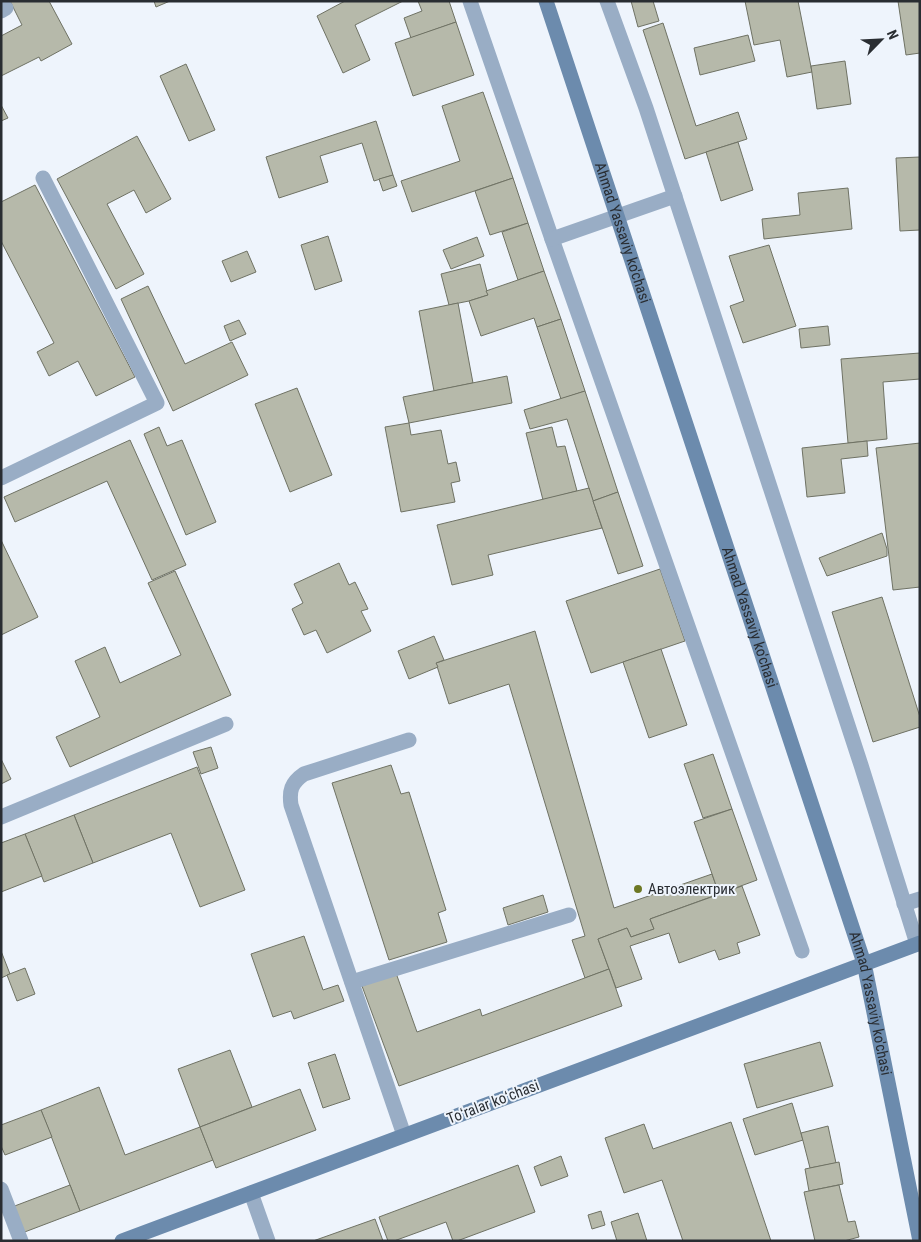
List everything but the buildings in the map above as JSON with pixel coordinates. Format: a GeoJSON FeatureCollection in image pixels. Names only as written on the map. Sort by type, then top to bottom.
{"type":"FeatureCollection","features":[{"type":"Feature","properties":{"kind":"main road","name":"Ahmad Yassaviy ko'chasi"},"geometry":{"type":"LineString","coordinates":[[546,1],[864,963],[919,1237]]}},
{"type":"Feature","properties":{"kind":"main road","name":"Toʻralar koʻchasi"},"geometry":{"type":"LineString","coordinates":[[122,1241],[918,944]]}},
{"type":"Feature","properties":{"kind":"street"},"geometry":{"type":"LineString","coordinates":[[470,1],[802,951]]}},
{"type":"Feature","properties":{"kind":"street"},"geometry":{"type":"LineString","coordinates":[[607,1],[646,108],[918,944]]}},
{"type":"Feature","properties":{"kind":"street"},"geometry":{"type":"LineString","coordinates":[[1,478],[157,403],[43,178]]}},
{"type":"Feature","properties":{"kind":"street"},"geometry":{"type":"LineString","coordinates":[[552,239],[675,196]]}},
{"type":"Feature","properties":{"kind":"street"},"geometry":{"type":"LineString","coordinates":[[1,818],[226,724]]}},
{"type":"Feature","properties":{"kind":"street"},"geometry":{"type":"LineString","coordinates":[[404,1135],[291,805],[290,794],[296,780],[304,774],[409,740]]}},
{"type":"Feature","properties":{"kind":"street"},"geometry":{"type":"LineString","coordinates":[[904,904],[920,899]]}},
{"type":"Feature","properties":{"kind":"street"},"geometry":{"type":"LineString","coordinates":[[352,982],[568,915]]}},
{"type":"Feature","properties":{"kind":"street"},"geometry":{"type":"LineString","coordinates":[[1,1189],[21,1241]]}},
{"type":"Feature","properties":{"kind":"street"},"geometry":{"type":"LineString","coordinates":[[251,1192],[268,1241]]}},
{"type":"Feature","properties":{"kind":"place","name":"Автоэлектрик"},"geometry":{"type":"Point","coordinates":[638,889]}}]}
